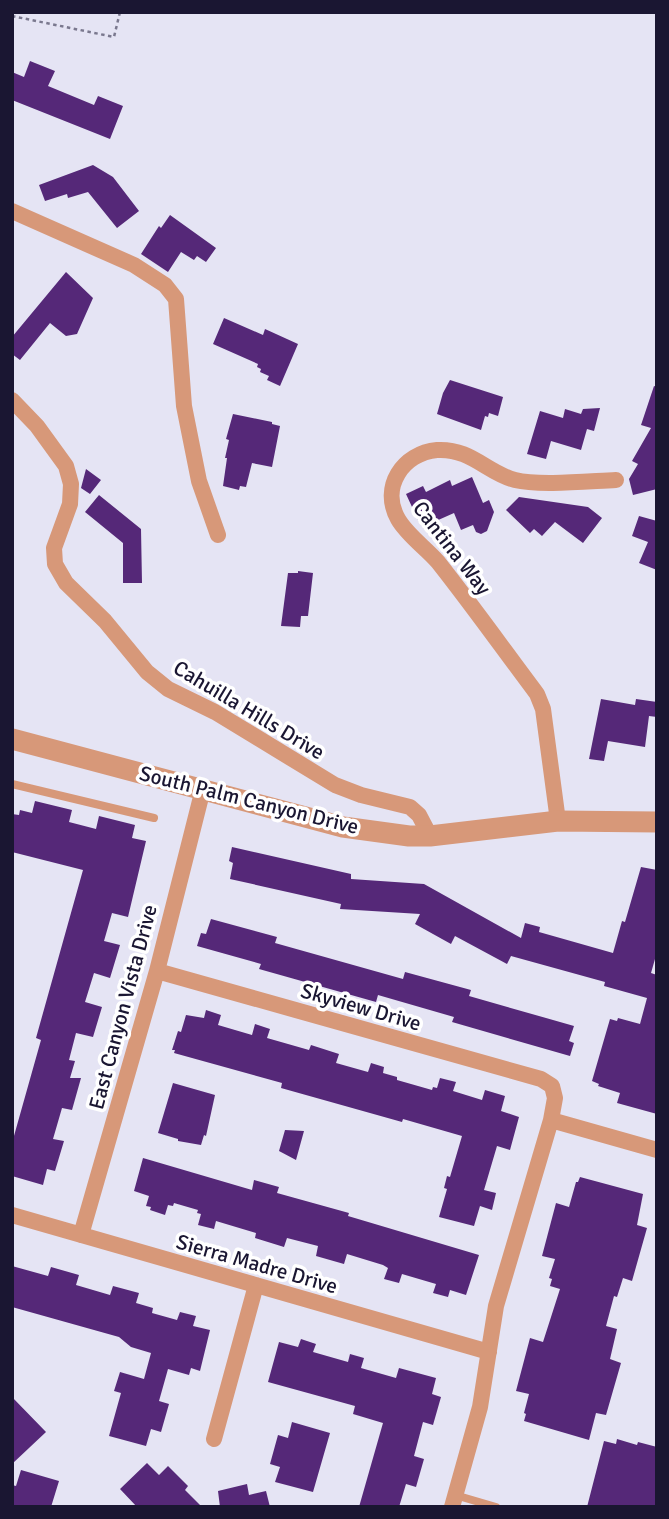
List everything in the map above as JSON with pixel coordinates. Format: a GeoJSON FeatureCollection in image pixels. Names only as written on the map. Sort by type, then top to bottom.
{"type":"FeatureCollection","features":[{"type":"Feature","properties":{"kind":"street"},"geometry":{"type":"LineString","coordinates":[[12,211],[134,265],[165,285],[176,299],[184,406],[199,481],[218,535]]}},
{"type":"Feature","properties":{"kind":"street","name":"Cahuilla Hills Drive"},"geometry":{"type":"LineString","coordinates":[[12,401],[37,426],[66,466],[71,484],[70,504],[54,548],[55,564],[66,583],[105,621],[148,672],[168,689],[223,717],[335,785],[410,807],[419,815],[430,836]]}},
{"type":"Feature","properties":{"kind":"street","name":"Cantina Way"},"geometry":{"type":"LineString","coordinates":[[558,821],[543,709],[537,694],[437,560],[398,519],[393,501],[393,482],[400,468],[416,455],[436,450],[472,456],[515,480],[617,480]]}},
{"type":"Feature","properties":{"kind":"street","name":"South Palm Canyon Drive"},"geometry":{"type":"LineString","coordinates":[[12,739],[343,827],[409,836],[430,836],[558,821],[657,822]]}},
{"type":"Feature","properties":{"kind":"street","name":"East Canyon Vista Drive"},"geometry":{"type":"LineString","coordinates":[[81,1235],[157,971],[203,789]]}},
{"type":"Feature","properties":{"kind":"street","name":"Skyview Drive"},"geometry":{"type":"LineString","coordinates":[[157,971],[541,1079],[552,1086],[555,1098],[551,1120]]}},
{"type":"Feature","properties":{"kind":"street"},"geometry":{"type":"LineString","coordinates":[[454,1501],[480,1407],[496,1306],[551,1120],[657,1150]]}},
{"type":"Feature","properties":{"kind":"street","name":"Sierra Madre Drive"},"geometry":{"type":"LineString","coordinates":[[12,1216],[489,1352]]}},
{"type":"Feature","properties":{"kind":"street"},"geometry":{"type":"LineString","coordinates":[[215,1440],[256,1286]]}},
{"type":"Feature","properties":{"kind":"lane"},"geometry":{"type":"LineString","coordinates":[[12,784],[154,818]]}},
{"type":"Feature","properties":{"kind":"lane"},"geometry":{"type":"LineString","coordinates":[[454,1501],[496,1507]]}},
{"type":"Feature","properties":{"kind":"path"},"geometry":{"type":"LineString","coordinates":[[12,16],[114,37],[120,12]]}},
{"type":"Feature","properties":{"kind":"building"},"geometry":{"type":"Polygon","coordinates":[[[30,61],[55,71],[48,86],[94,105],[98,96],[123,106],[110,139],[12,100],[12,72],[24,77],[30,61]]]}},
{"type":"Feature","properties":{"kind":"building"},"geometry":{"type":"Polygon","coordinates":[[[93,165],[113,177],[139,211],[117,228],[88,192],[68,198],[67,194],[45,201],[39,185],[93,165]]]}},
{"type":"Feature","properties":{"kind":"building"},"geometry":{"type":"Polygon","coordinates":[[[170,215],[216,248],[206,262],[197,256],[194,260],[181,252],[168,272],[141,254],[159,226],[161,228],[170,215]]]}},
{"type":"Feature","properties":{"kind":"building"},"geometry":{"type":"Polygon","coordinates":[[[66,272],[93,298],[77,334],[66,336],[50,323],[20,360],[12,354],[12,337],[66,272]]]}},
{"type":"Feature","properties":{"kind":"building"},"geometry":{"type":"Polygon","coordinates":[[[224,318],[263,335],[265,329],[298,344],[280,386],[267,380],[269,376],[260,372],[258,364],[213,344],[224,318]]]}},
{"type":"Feature","properties":{"kind":"building"},"geometry":{"type":"Polygon","coordinates":[[[450,380],[503,397],[498,416],[489,413],[488,417],[485,416],[481,430],[437,414],[450,380]]]}},
{"type":"Feature","properties":{"kind":"building"},"geometry":{"type":"Polygon","coordinates":[[[654,386],[657,387],[657,489],[633,495],[629,479],[638,464],[632,461],[651,428],[641,425],[654,386]]]}},
{"type":"Feature","properties":{"kind":"building"},"geometry":{"type":"Polygon","coordinates":[[[600,408],[594,431],[587,429],[581,450],[551,441],[546,459],[527,454],[540,411],[563,418],[565,409],[581,414],[583,409],[600,408]]]}},
{"type":"Feature","properties":{"kind":"building"},"geometry":{"type":"Polygon","coordinates":[[[233,414],[280,426],[272,467],[252,463],[246,487],[240,486],[239,490],[223,486],[229,440],[226,439],[233,414]]]}},
{"type":"Feature","properties":{"kind":"building"},"geometry":{"type":"Polygon","coordinates":[[[86,469],[101,480],[90,494],[81,488],[86,469]]]}},
{"type":"Feature","properties":{"kind":"building"},"geometry":{"type":"Polygon","coordinates":[[[472,477],[483,503],[489,500],[494,512],[487,531],[481,534],[476,532],[473,525],[461,530],[454,513],[427,525],[419,522],[406,494],[423,486],[426,492],[450,480],[452,486],[472,477]]]}},
{"type":"Feature","properties":{"kind":"building"},"geometry":{"type":"Polygon","coordinates":[[[99,495],[141,529],[142,583],[123,583],[123,543],[85,512],[99,495]]]}},
{"type":"Feature","properties":{"kind":"building"},"geometry":{"type":"Polygon","coordinates":[[[519,497],[588,507],[602,518],[583,543],[555,522],[542,536],[534,529],[530,533],[506,510],[519,497]]]}},
{"type":"Feature","properties":{"kind":"building"},"geometry":{"type":"Polygon","coordinates":[[[639,516],[657,521],[657,570],[639,563],[648,542],[632,536],[639,516]]]}},
{"type":"Feature","properties":{"kind":"building"},"geometry":{"type":"Polygon","coordinates":[[[288,573],[313,573],[308,616],[301,616],[300,627],[281,626],[288,573]]]}},
{"type":"Feature","properties":{"kind":"building"},"geometry":{"type":"Polygon","coordinates":[[[601,699],[635,705],[636,699],[657,702],[657,717],[649,716],[645,747],[608,741],[604,761],[589,759],[601,699]]]}},
{"type":"Feature","properties":{"kind":"building"},"geometry":{"type":"Polygon","coordinates":[[[35,801],[72,810],[69,822],[96,829],[99,816],[135,825],[132,838],[146,841],[128,917],[112,913],[104,941],[120,945],[110,978],[94,973],[85,1002],[102,1007],[93,1037],[76,1033],[69,1060],[75,1061],[70,1078],[81,1078],[72,1110],[62,1108],[53,1139],[64,1141],[55,1171],[47,1169],[43,1185],[12,1176],[12,1143],[41,1040],[36,1038],[83,870],[12,852],[12,814],[19,815],[20,810],[32,813],[35,801]]]}},
{"type":"Feature","properties":{"kind":"building"},"geometry":{"type":"Polygon","coordinates":[[[232,847],[351,874],[351,879],[424,884],[521,938],[525,923],[540,927],[539,932],[613,953],[641,867],[657,870],[657,952],[651,973],[657,975],[657,1114],[617,1103],[620,1093],[598,1086],[599,1084],[592,1081],[610,1019],[617,1021],[618,1018],[640,1024],[647,998],[604,986],[605,982],[511,956],[507,964],[455,936],[451,944],[415,924],[420,914],[340,909],[341,904],[230,879],[233,863],[229,861],[232,847]]]}},
{"type":"Feature","properties":{"kind":"building"},"geometry":{"type":"Polygon","coordinates":[[[211,919],[277,937],[275,943],[403,979],[405,972],[471,990],[469,996],[574,1026],[569,1041],[574,1043],[570,1056],[452,1022],[454,1017],[378,995],[376,1002],[259,969],[261,964],[197,946],[201,933],[206,934],[211,919]]]}},
{"type":"Feature","properties":{"kind":"building"},"geometry":{"type":"Polygon","coordinates":[[[206,1010],[221,1015],[218,1025],[252,1035],[255,1024],[270,1029],[267,1038],[309,1050],[311,1045],[339,1054],[336,1063],[368,1072],[371,1063],[384,1067],[383,1073],[397,1077],[397,1080],[432,1090],[433,1087],[437,1088],[440,1078],[456,1082],[453,1091],[482,1100],[485,1090],[505,1096],[501,1111],[519,1117],[510,1150],[497,1146],[484,1190],[496,1193],[492,1210],[480,1206],[474,1226],[439,1217],[447,1189],[444,1188],[447,1176],[450,1177],[462,1136],[281,1088],[282,1083],[174,1053],[175,1050],[172,1050],[178,1031],[181,1032],[186,1015],[204,1018],[206,1010]]]}},
{"type":"Feature","properties":{"kind":"building"},"geometry":{"type":"Polygon","coordinates":[[[173,1083],[215,1095],[206,1136],[204,1135],[201,1145],[178,1141],[158,1133],[173,1083]]]}},
{"type":"Feature","properties":{"kind":"building"},"geometry":{"type":"Polygon","coordinates":[[[285,1130],[304,1131],[296,1160],[279,1151],[285,1130]]]}},
{"type":"Feature","properties":{"kind":"building"},"geometry":{"type":"Polygon","coordinates":[[[143,1158],[252,1190],[254,1180],[279,1187],[277,1193],[479,1255],[466,1295],[450,1290],[448,1297],[433,1293],[436,1284],[402,1274],[399,1283],[384,1279],[388,1268],[383,1265],[347,1254],[344,1264],[316,1256],[318,1246],[287,1238],[284,1247],[255,1238],[256,1233],[216,1221],[214,1229],[198,1225],[201,1214],[197,1213],[198,1210],[174,1203],[173,1206],[168,1205],[165,1215],[150,1210],[151,1207],[146,1206],[149,1196],[134,1191],[143,1158]]]}},
{"type":"Feature","properties":{"kind":"building"},"geometry":{"type":"Polygon","coordinates":[[[580,1177],[643,1194],[637,1225],[647,1228],[632,1281],[623,1278],[617,1297],[614,1296],[606,1326],[617,1329],[610,1359],[621,1363],[606,1415],[596,1413],[589,1440],[524,1421],[529,1394],[516,1391],[530,1338],[543,1342],[560,1289],[550,1286],[552,1279],[549,1278],[555,1259],[542,1256],[556,1203],[569,1207],[580,1177]]]}},
{"type":"Feature","properties":{"kind":"building"},"geometry":{"type":"Polygon","coordinates":[[[12,1266],[48,1276],[51,1267],[79,1275],[76,1285],[110,1295],[113,1286],[139,1293],[136,1303],[153,1308],[152,1313],[177,1320],[180,1312],[196,1316],[193,1326],[210,1330],[200,1371],[191,1368],[189,1375],[168,1369],[159,1401],[169,1404],[161,1432],[151,1429],[146,1446],[109,1436],[121,1393],[114,1391],[120,1372],[144,1379],[151,1353],[131,1347],[119,1337],[12,1307],[12,1266]]]}},
{"type":"Feature","properties":{"kind":"building"},"geometry":{"type":"Polygon","coordinates":[[[301,1339],[316,1344],[313,1352],[348,1362],[350,1354],[364,1358],[361,1368],[396,1378],[399,1368],[436,1378],[432,1394],[441,1397],[433,1425],[423,1422],[414,1456],[424,1459],[416,1487],[406,1484],[399,1507],[359,1507],[383,1423],[353,1414],[355,1406],[268,1382],[279,1342],[298,1347],[301,1339]]]}},
{"type":"Feature","properties":{"kind":"building"},"geometry":{"type":"Polygon","coordinates":[[[12,1397],[46,1432],[12,1464],[12,1397]]]}},
{"type":"Feature","properties":{"kind":"building"},"geometry":{"type":"Polygon","coordinates":[[[292,1422],[330,1433],[313,1492],[275,1482],[280,1467],[270,1464],[278,1435],[288,1438],[292,1422]]]}},
{"type":"Feature","properties":{"kind":"building"},"geometry":{"type":"Polygon","coordinates":[[[617,1439],[657,1447],[657,1507],[587,1507],[604,1441],[616,1444],[617,1439]]]}},
{"type":"Feature","properties":{"kind":"building"},"geometry":{"type":"Polygon","coordinates":[[[147,1463],[159,1475],[168,1466],[188,1486],[185,1490],[202,1507],[137,1507],[120,1489],[147,1463]]]}},
{"type":"Feature","properties":{"kind":"building"},"geometry":{"type":"Polygon","coordinates":[[[21,1470],[59,1481],[51,1507],[12,1507],[12,1485],[16,1486],[21,1470]]]}},
{"type":"Feature","properties":{"kind":"building"},"geometry":{"type":"Polygon","coordinates":[[[247,1484],[249,1495],[266,1491],[270,1507],[220,1507],[218,1491],[247,1484]]]}}]}
